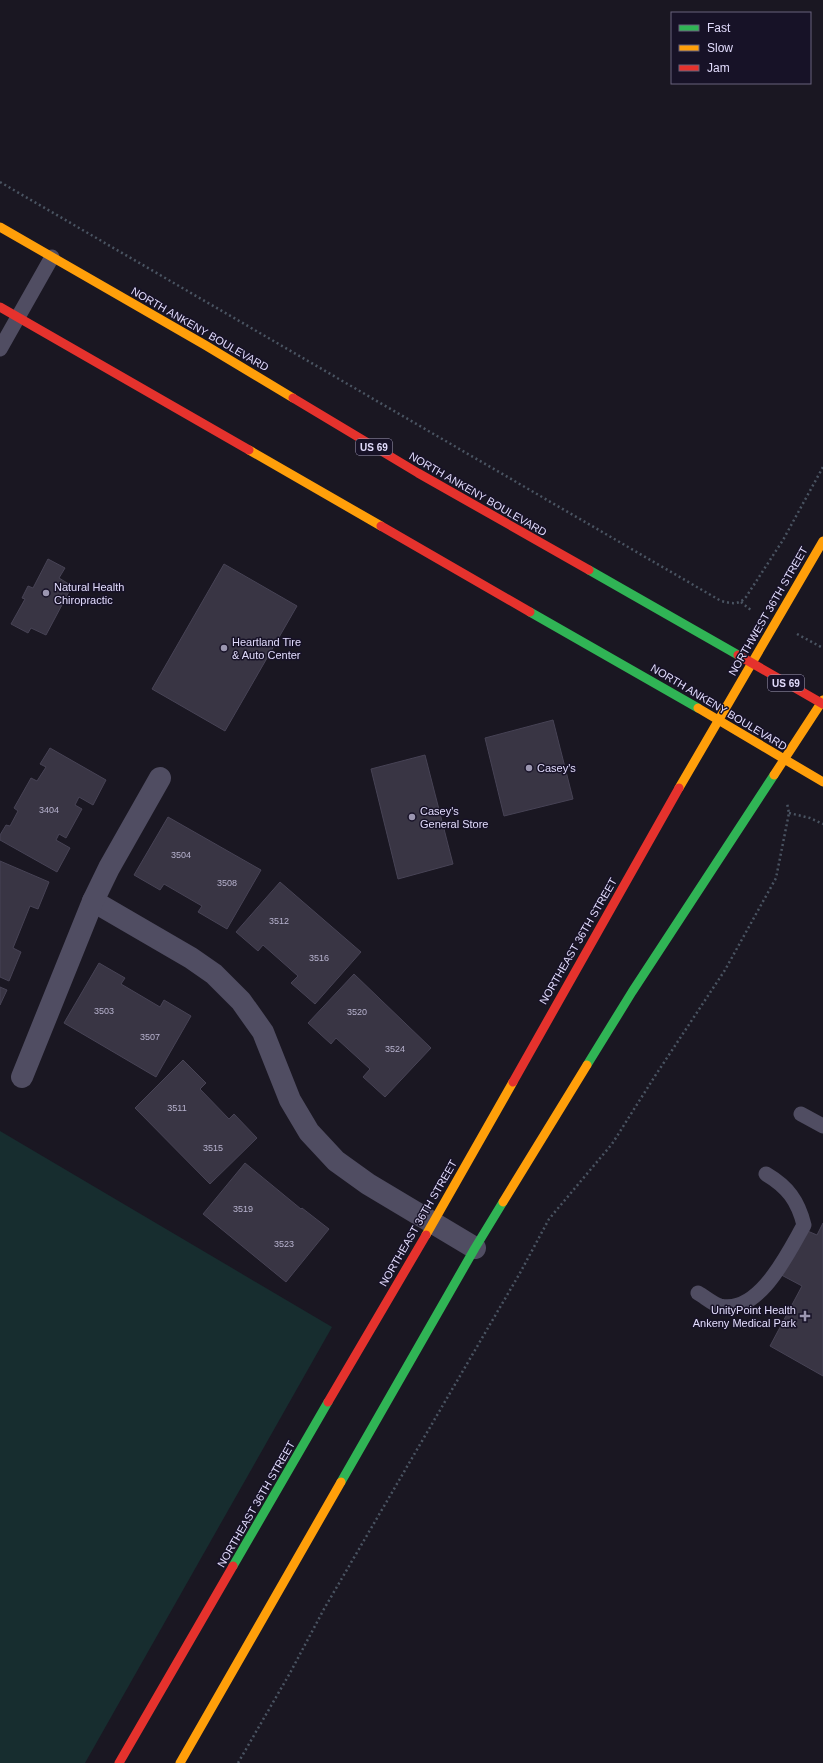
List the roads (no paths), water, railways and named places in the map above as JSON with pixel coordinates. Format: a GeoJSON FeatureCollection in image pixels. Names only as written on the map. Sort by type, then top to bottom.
{"type":"FeatureCollection","features":[{"type":"Feature","properties":{"kind":"main road","name":"NORTH ANKENY BOULEVARD"},"geometry":{"type":"LineString","coordinates":[[0,227],[205,345],[418,473],[750,664],[822,702]]}},
{"type":"Feature","properties":{"kind":"main road","name":"NORTH ANKENY BOULEVARD"},"geometry":{"type":"LineString","coordinates":[[0,307],[823,782]]}},
{"type":"Feature","properties":{"kind":"main road","name":"NORTHWEST 36TH STREET"},"geometry":{"type":"LineString","coordinates":[[734,693],[823,541]]}},
{"type":"Feature","properties":{"kind":"main road","name":"NORTHEAST 36TH STREET"},"geometry":{"type":"LineString","coordinates":[[119,1763],[432,1224],[717,720],[734,693]]}},
{"type":"Feature","properties":{"kind":"main road"},"geometry":{"type":"LineString","coordinates":[[180,1763],[475,1248],[632,992],[822,702]]}},
{"type":"Feature","properties":{"kind":"street"},"geometry":{"type":"LineString","coordinates":[[22,1077],[93,901],[109,868],[160,778]]}},
{"type":"Feature","properties":{"kind":"street"},"geometry":{"type":"LineString","coordinates":[[93,901],[191,958],[214,974],[241,1001],[263,1032],[290,1100],[309,1132],[336,1161],[368,1184],[432,1224],[475,1248]]}},
{"type":"Feature","properties":{"kind":"lane"},"geometry":{"type":"LineString","coordinates":[[0,349],[52,257]]}},
{"type":"Feature","properties":{"kind":"lane"},"geometry":{"type":"LineString","coordinates":[[801,1114],[823,1126]]}},
{"type":"Feature","properties":{"kind":"lane"},"geometry":{"type":"LineString","coordinates":[[698,1293],[719,1306],[735,1306],[748,1302],[778,1270],[804,1225],[800,1210],[794,1199],[778,1181],[766,1174]]}},
{"type":"Feature","properties":{"kind":"place","name":"Natural Health Chiropractic"},"geometry":{"type":"Point","coordinates":[46,593]}},
{"type":"Feature","properties":{"kind":"place","name":"Heartland Tire & Auto Center"},"geometry":{"type":"Point","coordinates":[224,648]}},
{"type":"Feature","properties":{"kind":"place","name":"Casey's"},"geometry":{"type":"Point","coordinates":[529,768]}},
{"type":"Feature","properties":{"kind":"place","name":"Casey's General Store"},"geometry":{"type":"Point","coordinates":[412,817]}},
{"type":"Feature","properties":{"kind":"place","name":"UnityPoint Health Ankeny Medical Park"},"geometry":{"type":"Point","coordinates":[805,1316]}}]}
